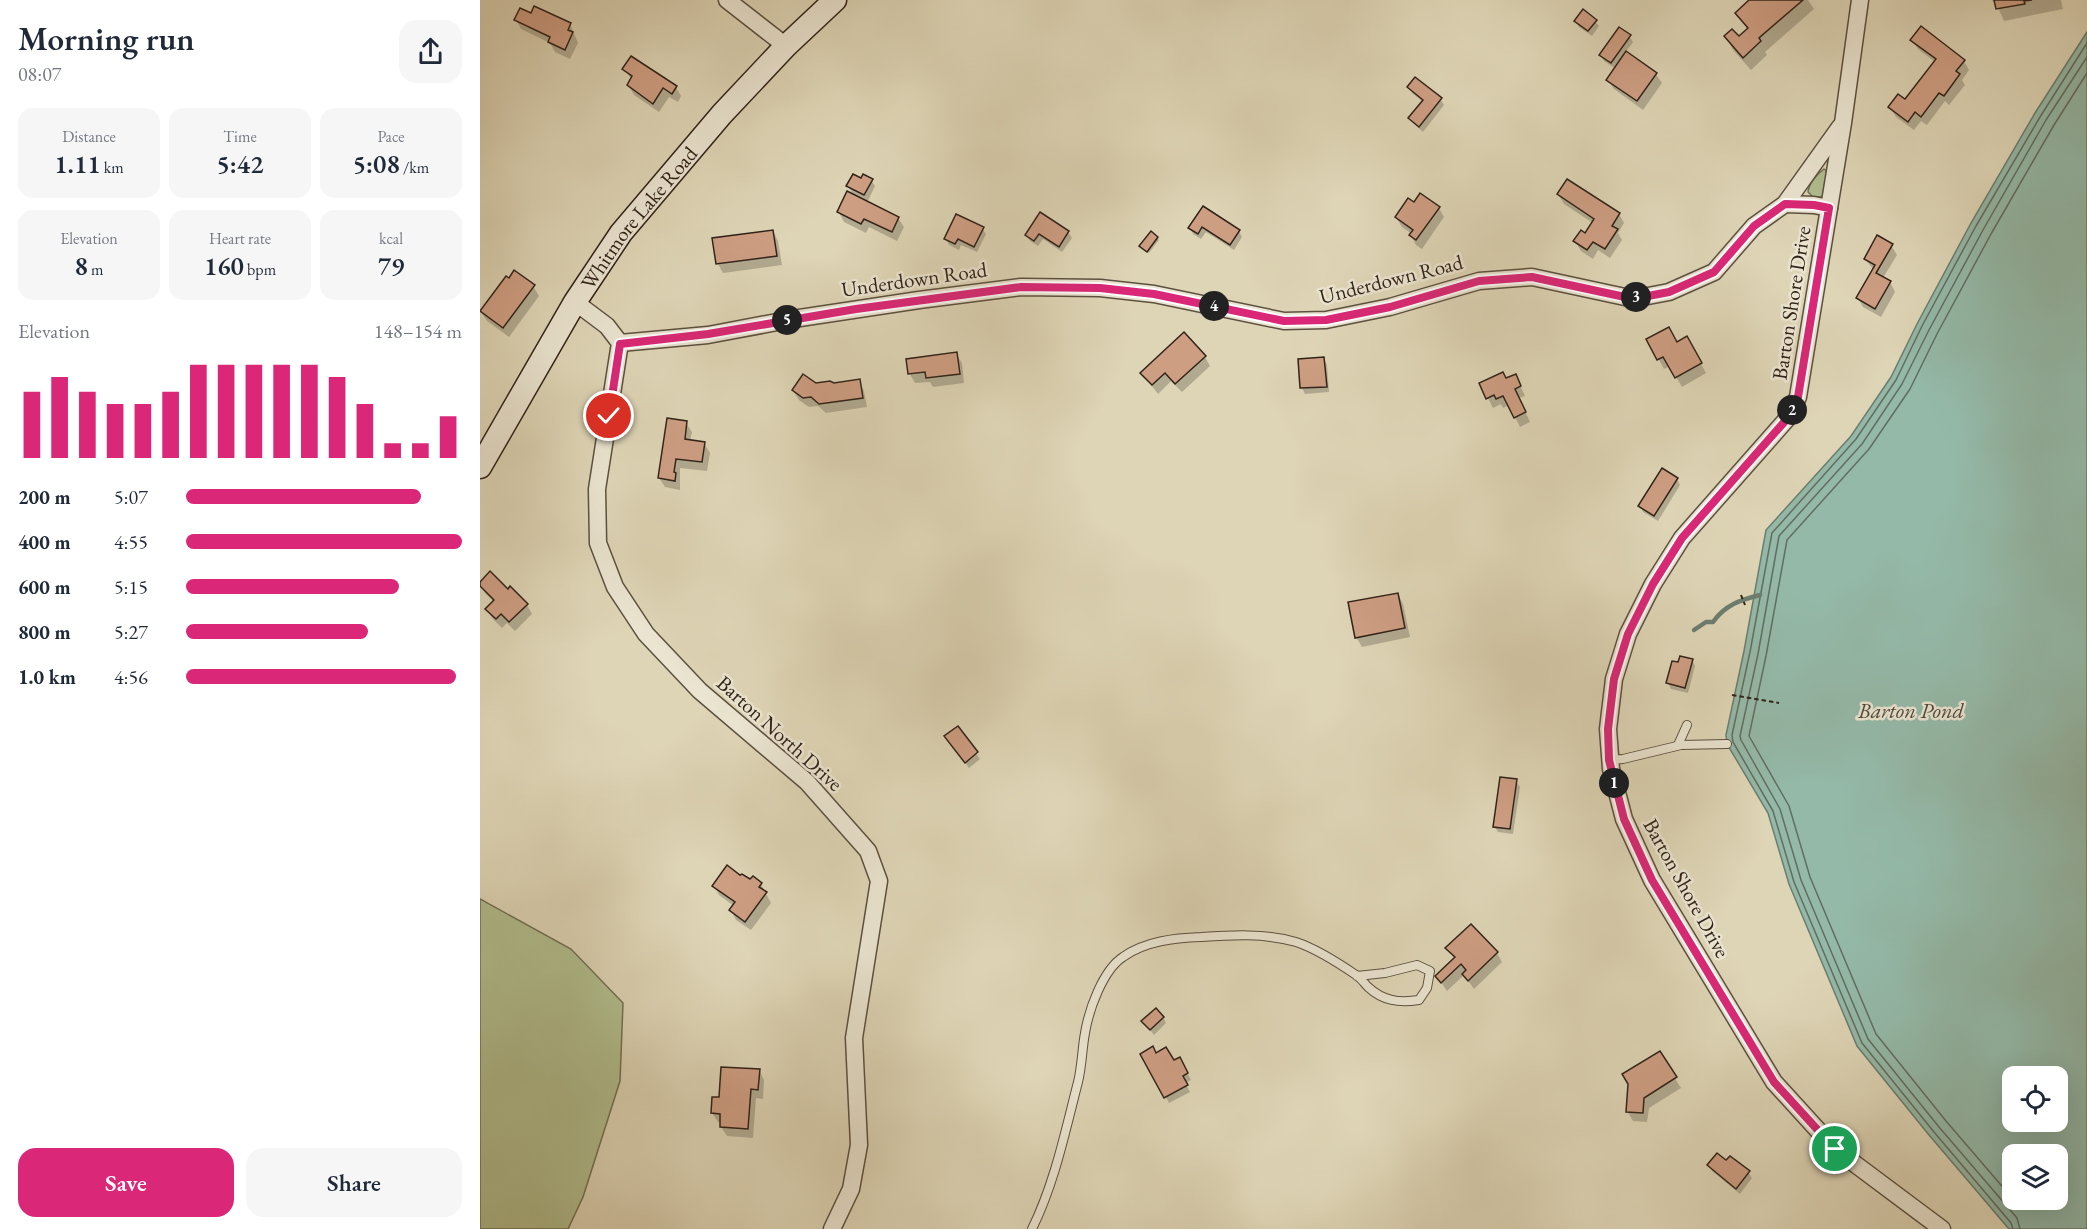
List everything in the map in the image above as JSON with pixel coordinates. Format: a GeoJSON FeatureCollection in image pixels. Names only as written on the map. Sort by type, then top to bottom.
{"type":"FeatureCollection","features":[{"type":"Feature","properties":{"kind":"street"},"geometry":{"type":"LineString","coordinates":[[727,0],[786,46]]}},
{"type":"Feature","properties":{"kind":"street","name":"Whitmore Lake Road"},"geometry":{"type":"LineString","coordinates":[[480,467],[575,302],[621,233],[722,114],[786,46],[834,0]]}},
{"type":"Feature","properties":{"kind":"street","name":"Barton Shore Drive"},"geometry":{"type":"LineString","coordinates":[[1860,0],[1843,123],[1798,397],[1786,420],[1682,538],[1653,584],[1628,634],[1614,679],[1608,729],[1609,760],[1624,819],[1652,880],[1774,1082],[1835,1149],[1942,1229]]}},
{"type":"Feature","properties":{"kind":"street","name":"Underdown Road"},"geometry":{"type":"LineString","coordinates":[[620,344],[708,334],[839,312],[1021,287],[1100,288],[1154,294],[1284,321],[1326,320],[1390,307],[1479,281],[1532,277],[1625,297],[1648,296],[1669,292],[1714,272],[1754,226],[1785,204],[1843,123]]}},
{"type":"Feature","properties":{"kind":"street"},"geometry":{"type":"LineString","coordinates":[[1785,204],[1829,208]]}},
{"type":"Feature","properties":{"kind":"street"},"geometry":{"type":"LineString","coordinates":[[575,302],[607,326],[620,344]]}},
{"type":"Feature","properties":{"kind":"street","name":"Barton North Drive"},"geometry":{"type":"LineString","coordinates":[[620,344],[597,489],[598,543],[615,587],[646,634],[700,691],[807,782],[868,851],[879,881],[854,1038],[859,1146],[850,1189],[831,1229]]}},
{"type":"Feature","properties":{"kind":"lane"},"geometry":{"type":"LineString","coordinates":[[1678,745],[1687,725]]}},
{"type":"Feature","properties":{"kind":"lane"},"geometry":{"type":"LineString","coordinates":[[1609,760],[1623,759],[1678,745],[1727,744]]}},
{"type":"Feature","properties":{"kind":"lane"},"geometry":{"type":"LineString","coordinates":[[1032,1229],[1046,1199],[1060,1155],[1082,1068],[1085,1031],[1094,1000],[1108,973],[1122,957],[1167,939],[1234,935],[1280,938],[1302,944],[1357,976],[1370,989],[1388,1000],[1404,1002],[1419,1000],[1427,988],[1430,972],[1417,965],[1385,973],[1357,976]]}},
{"type":"Feature","properties":{"kind":"path"},"geometry":{"type":"LineString","coordinates":[[1741,595],[1744,605]]}},
{"type":"Feature","properties":{"kind":"path"},"geometry":{"type":"LineString","coordinates":[[1732,695],[1779,703]]}},
{"type":"Feature","properties":{"kind":"shaded area"},"geometry":{"type":"Polygon","coordinates":[[[1824,169],[1828,172],[1826,192],[1822,197],[1813,197],[1808,192],[1810,185],[1824,169]]]}},
{"type":"Feature","properties":{"kind":"shaded area"},"geometry":{"type":"Polygon","coordinates":[[[480,899],[571,949],[623,1003],[620,1081],[583,1197],[568,1229],[480,1229],[480,899]]]}},
{"type":"Feature","properties":{"kind":"water","name":"Barton Pond"},"geometry":{"type":"Polygon","coordinates":[[[2087,32],[2087,1229],[2009,1229],[1857,1046],[1789,884],[1768,813],[1727,744],[1726,735],[1766,530],[1851,436],[1891,377],[1971,223],[2035,113],[2087,32]]]}},
{"type":"Feature","properties":{"kind":"building"},"geometry":{"type":"Polygon","coordinates":[[[1749,0],[1803,0],[1759,38],[1761,41],[1743,58],[1724,36],[1732,29],[1739,36],[1748,28],[1735,13],[1749,0]]]}},
{"type":"Feature","properties":{"kind":"building"},"geometry":{"type":"Polygon","coordinates":[[[1994,0],[2032,0],[2024,1],[2025,4],[1996,9],[1994,0]]]}},
{"type":"Feature","properties":{"kind":"building"},"geometry":{"type":"Polygon","coordinates":[[[534,6],[571,23],[568,30],[573,32],[565,50],[548,42],[550,37],[514,20],[520,8],[531,13],[534,6]]]}},
{"type":"Feature","properties":{"kind":"building"},"geometry":{"type":"Polygon","coordinates":[[[1583,9],[1597,20],[1588,31],[1574,21],[1583,9]]]}},
{"type":"Feature","properties":{"kind":"building"},"geometry":{"type":"Polygon","coordinates":[[[1921,26],[1965,60],[1956,71],[1960,74],[1944,96],[1939,93],[1921,117],[1915,112],[1908,122],[1888,107],[1898,94],[1905,99],[1936,59],[1910,40],[1921,26]]]}},
{"type":"Feature","properties":{"kind":"building"},"geometry":{"type":"Polygon","coordinates":[[[1619,27],[1631,35],[1611,63],[1599,55],[1619,27]]]}},
{"type":"Feature","properties":{"kind":"building"},"geometry":{"type":"Polygon","coordinates":[[[1626,51],[1657,73],[1637,101],[1606,80],[1626,51]]]}},
{"type":"Feature","properties":{"kind":"building"},"geometry":{"type":"Polygon","coordinates":[[[631,56],[677,86],[672,94],[663,88],[653,104],[627,85],[632,76],[622,69],[631,56]]]}},
{"type":"Feature","properties":{"kind":"building"},"geometry":{"type":"Polygon","coordinates":[[[1415,77],[1442,98],[1419,127],[1408,118],[1423,100],[1407,87],[1415,77]]]}},
{"type":"Feature","properties":{"kind":"building"},"geometry":{"type":"Polygon","coordinates":[[[853,174],[861,178],[863,174],[873,179],[864,195],[846,186],[853,174]]]}},
{"type":"Feature","properties":{"kind":"building"},"geometry":{"type":"Polygon","coordinates":[[[1567,179],[1620,213],[1612,226],[1618,229],[1605,249],[1593,242],[1587,250],[1573,241],[1581,230],[1585,233],[1594,219],[1557,194],[1567,179]]]}},
{"type":"Feature","properties":{"kind":"building"},"geometry":{"type":"Polygon","coordinates":[[[847,191],[899,217],[892,232],[864,219],[861,224],[837,212],[847,191]]]}},
{"type":"Feature","properties":{"kind":"building"},"geometry":{"type":"Polygon","coordinates":[[[1420,193],[1440,207],[1416,240],[1409,235],[1413,230],[1395,217],[1408,198],[1414,202],[1420,193]]]}},
{"type":"Feature","properties":{"kind":"building"},"geometry":{"type":"Polygon","coordinates":[[[1203,206],[1240,230],[1230,245],[1202,227],[1198,234],[1188,228],[1203,206]]]}},
{"type":"Feature","properties":{"kind":"building"},"geometry":{"type":"Polygon","coordinates":[[[1040,212],[1069,231],[1059,247],[1039,234],[1034,241],[1025,235],[1040,212]]]}},
{"type":"Feature","properties":{"kind":"building"},"geometry":{"type":"Polygon","coordinates":[[[956,214],[984,227],[974,247],[958,239],[955,244],[944,239],[956,214]]]}},
{"type":"Feature","properties":{"kind":"building"},"geometry":{"type":"Polygon","coordinates":[[[773,230],[777,256],[716,264],[712,238],[773,230]]]}},
{"type":"Feature","properties":{"kind":"building"},"geometry":{"type":"Polygon","coordinates":[[[1151,231],[1158,237],[1147,252],[1139,246],[1151,231]]]}},
{"type":"Feature","properties":{"kind":"building"},"geometry":{"type":"Polygon","coordinates":[[[1877,235],[1893,244],[1876,273],[1891,281],[1875,309],[1856,298],[1875,265],[1864,259],[1877,235]]]}},
{"type":"Feature","properties":{"kind":"building"},"geometry":{"type":"Polygon","coordinates":[[[514,270],[535,285],[503,328],[480,311],[506,276],[509,278],[514,270]]]}},
{"type":"Feature","properties":{"kind":"building"},"geometry":{"type":"Polygon","coordinates":[[[1669,327],[1677,342],[1687,336],[1702,363],[1675,378],[1663,357],[1657,360],[1646,339],[1669,327]]]}},
{"type":"Feature","properties":{"kind":"building"},"geometry":{"type":"Polygon","coordinates":[[[1184,332],[1206,356],[1175,384],[1165,373],[1152,385],[1140,373],[1184,332]]]}},
{"type":"Feature","properties":{"kind":"building"},"geometry":{"type":"Polygon","coordinates":[[[957,352],[960,374],[926,378],[925,372],[908,374],[906,359],[957,352]]]}},
{"type":"Feature","properties":{"kind":"building"},"geometry":{"type":"Polygon","coordinates":[[[1324,357],[1327,387],[1300,388],[1298,359],[1324,357]]]}},
{"type":"Feature","properties":{"kind":"building"},"geometry":{"type":"Polygon","coordinates":[[[1503,372],[1506,378],[1516,374],[1521,386],[1515,389],[1526,412],[1514,418],[1503,396],[1496,399],[1494,395],[1486,399],[1479,383],[1503,372]]]}},
{"type":"Feature","properties":{"kind":"building"},"geometry":{"type":"Polygon","coordinates":[[[803,374],[816,383],[860,379],[863,398],[819,404],[811,397],[803,398],[792,390],[803,374]]]}},
{"type":"Feature","properties":{"kind":"building"},"geometry":{"type":"Polygon","coordinates":[[[667,418],[687,421],[685,439],[705,442],[702,462],[676,459],[675,481],[658,478],[667,418]]]}},
{"type":"Feature","properties":{"kind":"building"},"geometry":{"type":"Polygon","coordinates":[[[1662,468],[1678,478],[1654,516],[1638,506],[1662,468]]]}},
{"type":"Feature","properties":{"kind":"building"},"geometry":{"type":"Polygon","coordinates":[[[490,571],[528,604],[509,622],[501,614],[496,619],[485,609],[494,600],[480,586],[480,582],[490,571]]]}},
{"type":"Feature","properties":{"kind":"building"},"geometry":{"type":"Polygon","coordinates":[[[1398,593],[1405,628],[1355,638],[1348,602],[1398,593]]]}},
{"type":"Feature","properties":{"kind":"building"},"geometry":{"type":"Polygon","coordinates":[[[1680,656],[1693,659],[1685,688],[1666,683],[1672,661],[1678,662],[1680,656]]]}},
{"type":"Feature","properties":{"kind":"building"},"geometry":{"type":"Polygon","coordinates":[[[958,726],[978,752],[965,763],[944,736],[958,726]]]}},
{"type":"Feature","properties":{"kind":"building"},"geometry":{"type":"Polygon","coordinates":[[[1500,777],[1517,779],[1510,829],[1493,827],[1500,777]]]}},
{"type":"Feature","properties":{"kind":"building"},"geometry":{"type":"Polygon","coordinates":[[[727,865],[740,875],[750,879],[753,876],[762,883],[759,887],[767,892],[745,922],[729,910],[735,902],[712,886],[727,865]]]}},
{"type":"Feature","properties":{"kind":"building"},"geometry":{"type":"Polygon","coordinates":[[[1471,924],[1498,952],[1468,981],[1462,974],[1466,970],[1461,964],[1441,983],[1435,976],[1455,957],[1445,948],[1471,924]]]}},
{"type":"Feature","properties":{"kind":"building"},"geometry":{"type":"Polygon","coordinates":[[[1156,1008],[1164,1017],[1150,1030],[1141,1021],[1156,1008]]]}},
{"type":"Feature","properties":{"kind":"building"},"geometry":{"type":"Polygon","coordinates":[[[1153,1046],[1156,1053],[1166,1047],[1174,1060],[1180,1057],[1188,1073],[1183,1076],[1188,1085],[1164,1098],[1140,1054],[1153,1046]]]}},
{"type":"Feature","properties":{"kind":"building"},"geometry":{"type":"Polygon","coordinates":[[[1660,1051],[1677,1077],[1644,1098],[1643,1113],[1626,1112],[1628,1084],[1622,1074],[1660,1051]]]}},
{"type":"Feature","properties":{"kind":"building"},"geometry":{"type":"Polygon","coordinates":[[[721,1067],[760,1069],[758,1090],[751,1089],[748,1129],[720,1127],[720,1114],[711,1113],[712,1097],[719,1097],[721,1067]]]}},
{"type":"Feature","properties":{"kind":"building"},"geometry":{"type":"Polygon","coordinates":[[[1717,1153],[1726,1160],[1730,1156],[1750,1171],[1736,1189],[1707,1165],[1717,1153]]]}},
{"type":"Feature","properties":{"kind":"waterway"},"geometry":{"type":"LineString","coordinates":[[1694,630],[1706,622],[1713,622],[1723,611],[1734,604],[1760,595]]}},
{"type":"Feature","properties":{"kind":"route"},"geometry":{"type":"LineString","coordinates":[[609,416],[620,344],[708,334],[856,309],[1021,287],[1100,288],[1154,294],[1284,321],[1326,320],[1390,307],[1479,281],[1532,277],[1625,297],[1648,296],[1669,292],[1714,272],[1754,226],[1785,204],[1829,208],[1798,397],[1786,420],[1682,538],[1653,584],[1628,634],[1614,679],[1608,729],[1609,760],[1624,819],[1652,880],[1774,1082],[1835,1149]]}}]}
